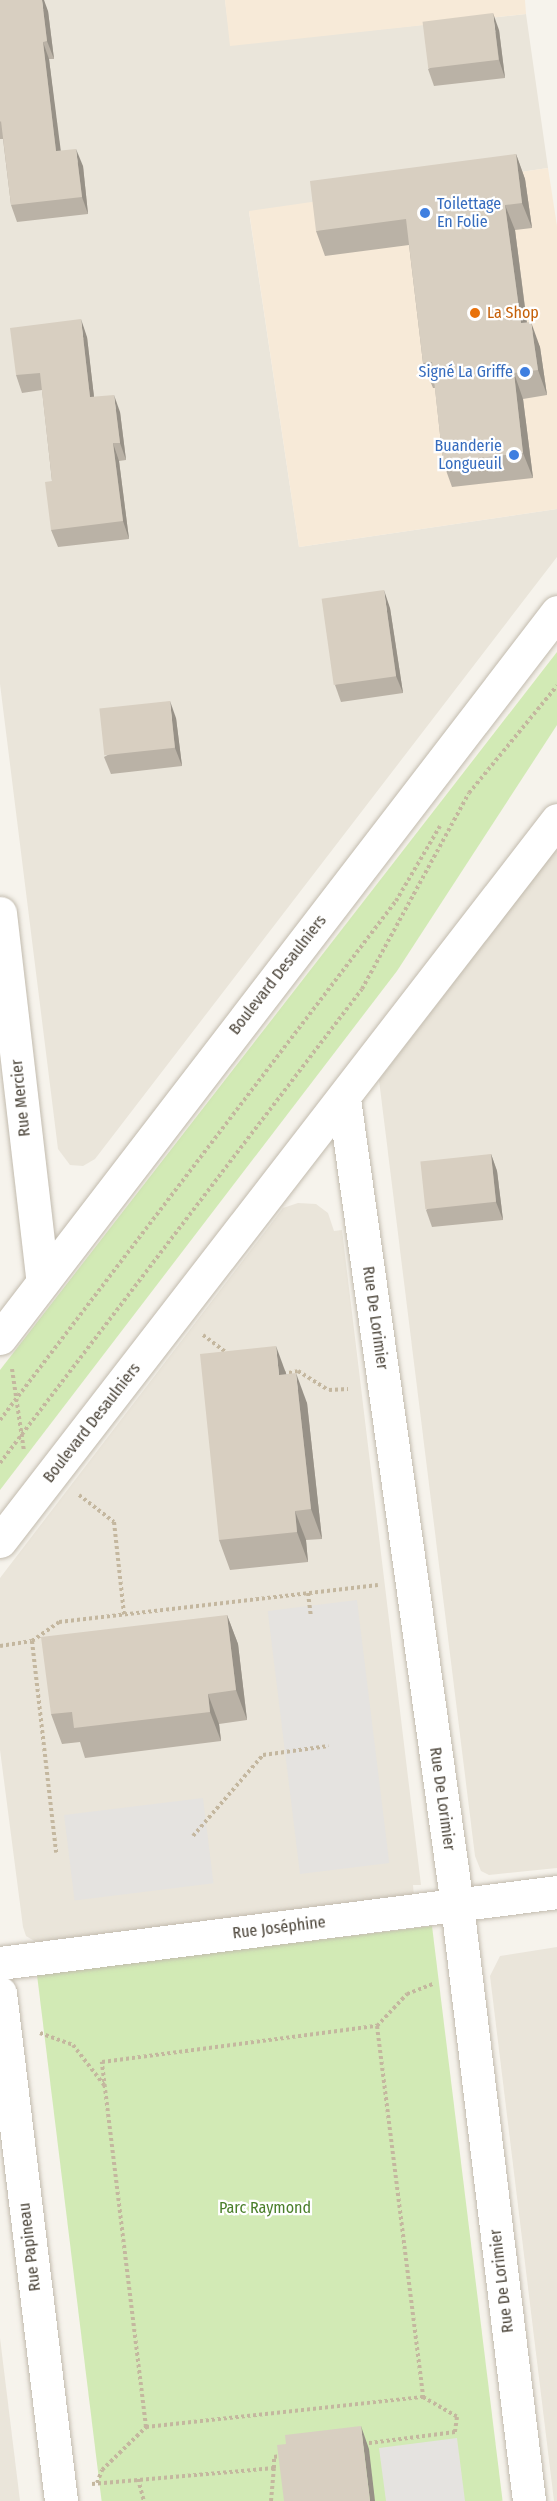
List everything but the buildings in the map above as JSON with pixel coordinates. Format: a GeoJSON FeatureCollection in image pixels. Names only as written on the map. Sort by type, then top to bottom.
{"type":"FeatureCollection","features":[{"type":"Feature","properties":{"kind":"street","name":"Boulevard Desaulniers"},"geometry":{"type":"LineString","coordinates":[[3,1334],[557,612]]}},
{"type":"Feature","properties":{"kind":"street","name":"Boulevard Desaulniers"},"geometry":{"type":"LineString","coordinates":[[0,1541],[344,1099],[557,820]]}},
{"type":"Feature","properties":{"kind":"street","name":"Rue Mercier"},"geometry":{"type":"LineString","coordinates":[[0,918],[42,1282]]}},
{"type":"Feature","properties":{"kind":"street","name":"Rue De Lorimier"},"geometry":{"type":"LineString","coordinates":[[344,1099],[457,1905],[529,2501]]}},
{"type":"Feature","properties":{"kind":"street","name":"Rue Joséphine"},"geometry":{"type":"LineString","coordinates":[[0,1963],[557,1892]]}},
{"type":"Feature","properties":{"kind":"street","name":"Rue Papineau"},"geometry":{"type":"LineString","coordinates":[[2,2006],[60,2494]]}},
{"type":"Feature","properties":{"kind":"path"},"geometry":{"type":"LineString","coordinates":[[0,1463],[22,1438],[363,989],[469,793],[557,687]]}},
{"type":"Feature","properties":{"kind":"path"},"geometry":{"type":"LineString","coordinates":[[0,1420],[396,901],[442,823]]}},
{"type":"Feature","properties":{"kind":"path"},"geometry":{"type":"LineString","coordinates":[[177,1313],[231,1357]]}},
{"type":"Feature","properties":{"kind":"path"},"geometry":{"type":"LineString","coordinates":[[3,1334],[32,1500]]}},
{"type":"Feature","properties":{"kind":"path"},"geometry":{"type":"LineString","coordinates":[[278,1375],[298,1371],[330,1390],[384,1386]]}},
{"type":"Feature","properties":{"kind":"path"},"geometry":{"type":"LineString","coordinates":[[52,1474],[114,1522],[124,1614]]}},
{"type":"Feature","properties":{"kind":"path"},"geometry":{"type":"LineString","coordinates":[[0,1646],[32,1641],[59,1622],[411,1581]]}},
{"type":"Feature","properties":{"kind":"path"},"geometry":{"type":"LineString","coordinates":[[308,1593],[311,1616]]}},
{"type":"Feature","properties":{"kind":"path"},"geometry":{"type":"LineString","coordinates":[[32,1641],[56,1853]]}},
{"type":"Feature","properties":{"kind":"path"},"geometry":{"type":"LineString","coordinates":[[193,1836],[263,1755],[328,1746]]}},
{"type":"Feature","properties":{"kind":"path"},"geometry":{"type":"LineString","coordinates":[[146,2427],[102,2062],[378,2026],[407,1994],[465,1972]]}},
{"type":"Feature","properties":{"kind":"path"},"geometry":{"type":"LineString","coordinates":[[2,2006],[73,2045],[105,2086]]}},
{"type":"Feature","properties":{"kind":"path"},"geometry":{"type":"LineString","coordinates":[[378,2026],[423,2397]]}},
{"type":"Feature","properties":{"kind":"path"},"geometry":{"type":"LineString","coordinates":[[97,2483],[102,2470],[146,2427],[423,2397],[457,2417],[455,2432],[354,2446]]}},
{"type":"Feature","properties":{"kind":"path"},"geometry":{"type":"LineString","coordinates":[[271,2501],[274,2457],[297,2453]]}},
{"type":"Feature","properties":{"kind":"path"},"geometry":{"type":"LineString","coordinates":[[60,2494],[97,2483],[274,2468]]}},
{"type":"Feature","properties":{"kind":"path"},"geometry":{"type":"LineString","coordinates":[[138,2479],[144,2501]]}},
{"type":"Feature","properties":{"kind":"shaded area"},"geometry":{"type":"Polygon","coordinates":[[[0,0],[225,0],[231,45],[526,14],[548,168],[249,212],[299,547],[557,509],[557,557],[95,1159],[83,1166],[70,1165],[58,1149],[0,684],[0,0]]]}},
{"type":"Feature","properties":{"kind":"shaded area"},"geometry":{"type":"Polygon","coordinates":[[[225,0],[525,0],[526,14],[230,46],[225,0]]]}},
{"type":"Feature","properties":{"kind":"shaded area"},"geometry":{"type":"Polygon","coordinates":[[[548,168],[557,226],[557,509],[299,547],[249,211],[548,168]]]}},
{"type":"Feature","properties":{"kind":"shaded area"},"geometry":{"type":"Polygon","coordinates":[[[557,848],[557,1868],[489,1875],[481,1871],[475,1856],[379,1080],[557,848]]]}},
{"type":"Feature","properties":{"kind":"shaded area"},"geometry":{"type":"Polygon","coordinates":[[[298,1203],[316,1204],[328,1213],[334,1231],[342,1230],[421,1885],[413,1885],[414,1896],[36,1942],[26,1936],[23,1927],[0,1750],[0,1578],[283,1208],[298,1203]]]}},
{"type":"Feature","properties":{"kind":"shaded area"},"geometry":{"type":"Polygon","coordinates":[[[357,1600],[389,1863],[300,1874],[268,1611],[357,1600]]]}},
{"type":"Feature","properties":{"kind":"shaded area"},"geometry":{"type":"Polygon","coordinates":[[[203,1798],[213,1883],[75,1900],[64,1815],[203,1798]]]}},
{"type":"Feature","properties":{"kind":"shaded area"},"geometry":{"type":"Polygon","coordinates":[[[557,1947],[557,2501],[554,2501],[490,1976],[500,1956],[557,1947]]]}},
{"type":"Feature","properties":{"kind":"shaded area"},"geometry":{"type":"Polygon","coordinates":[[[0,2338],[20,2501],[0,2501],[0,2338]]]}},
{"type":"Feature","properties":{"kind":"shaded area"},"geometry":{"type":"Polygon","coordinates":[[[457,2438],[465,2501],[386,2501],[379,2448],[457,2438]]]}},
{"type":"Feature","properties":{"kind":"green space"},"geometry":{"type":"Polygon","coordinates":[[[557,652],[557,725],[397,971],[0,1490],[0,1370],[557,652]]]}},
{"type":"Feature","properties":{"kind":"green space","name":"Parc Raymond"},"geometry":{"type":"Polygon","coordinates":[[[432,1926],[503,2501],[102,2501],[37,1975],[432,1926]]]}},
{"type":"Feature","properties":{"kind":"place","name":"Toilettage En Folie"},"geometry":{"type":"Point","coordinates":[425,213]}},
{"type":"Feature","properties":{"kind":"place","name":"La Shop"},"geometry":{"type":"Point","coordinates":[475,313]}},
{"type":"Feature","properties":{"kind":"place","name":"Signé La Griffe"},"geometry":{"type":"Point","coordinates":[525,372]}},
{"type":"Feature","properties":{"kind":"place","name":"Buanderie Longueuil"},"geometry":{"type":"Point","coordinates":[514,455]}}]}
